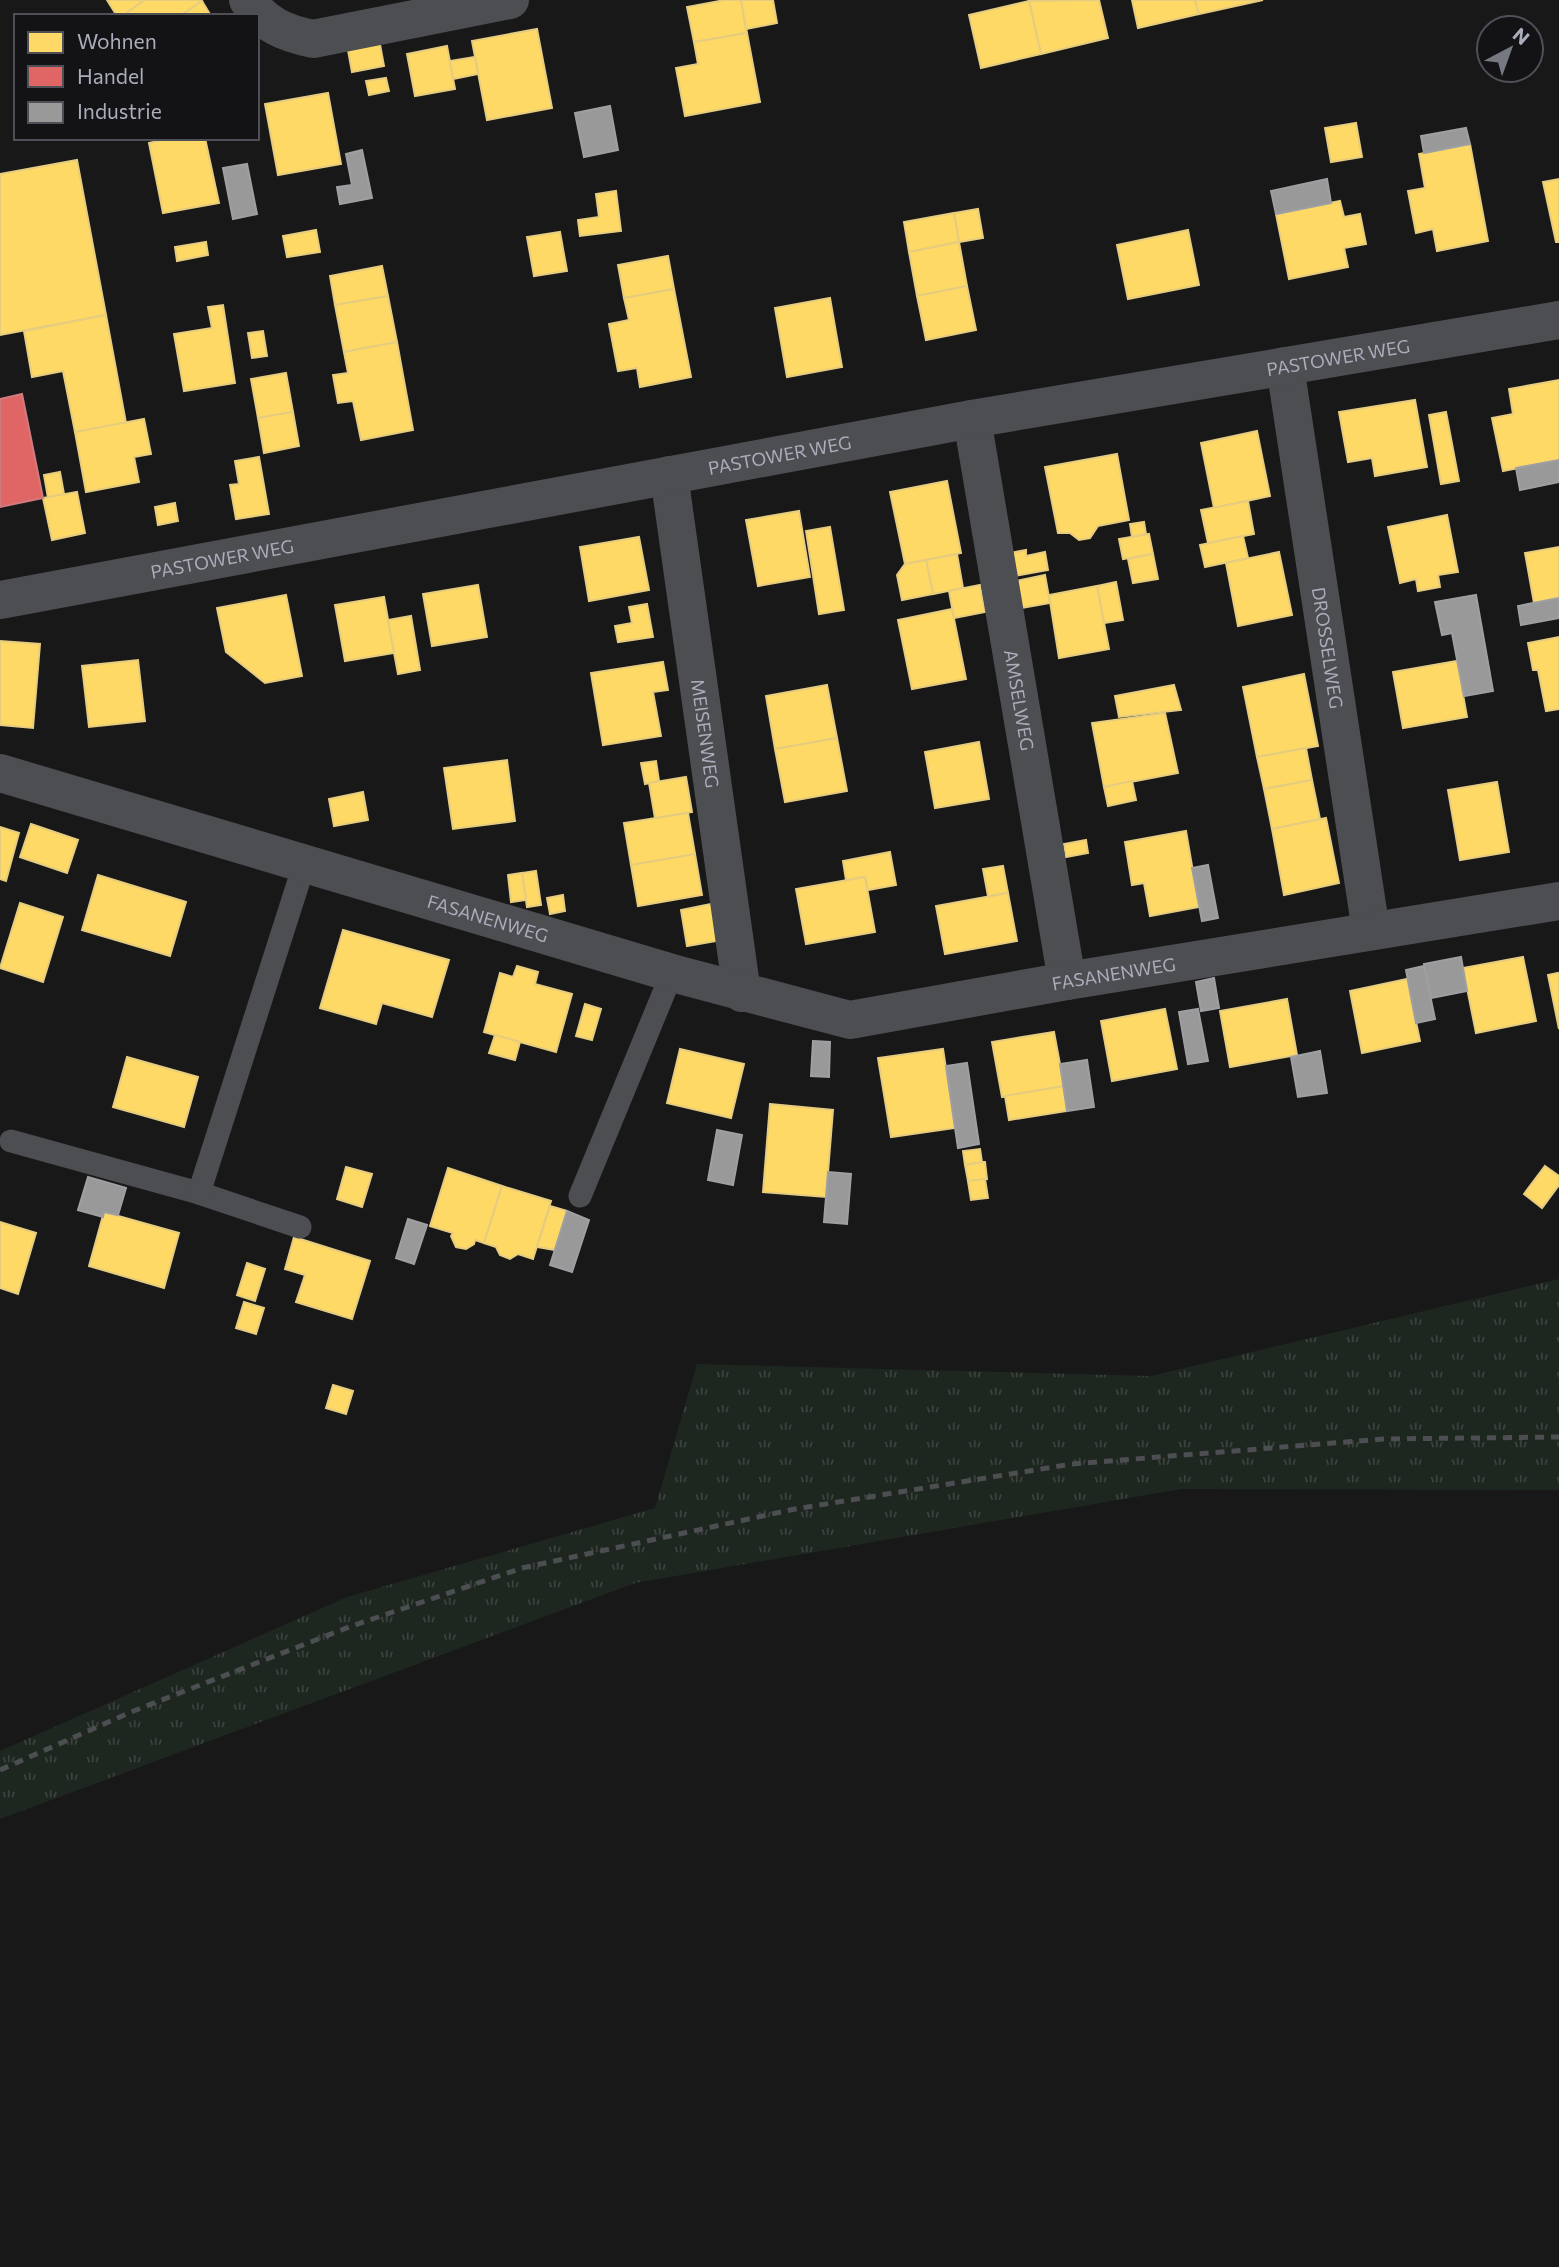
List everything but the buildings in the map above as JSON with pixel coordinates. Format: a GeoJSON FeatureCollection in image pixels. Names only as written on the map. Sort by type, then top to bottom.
{"type":"FeatureCollection","features":[{"type":"Feature","properties":{"kind":"street"},"geometry":{"type":"LineString","coordinates":[[259,16],[282,32],[313,39],[510,0]]}},
{"type":"Feature","properties":{"kind":"street","name":"PASTOWER WEG"},"geometry":{"type":"LineString","coordinates":[[0,600],[972,419],[1559,320]]}},
{"type":"Feature","properties":{"kind":"street","name":"DROSSELWEG"},"geometry":{"type":"LineString","coordinates":[[1285,366],[1371,931]]}},
{"type":"Feature","properties":{"kind":"street","name":"AMSELWEG"},"geometry":{"type":"LineString","coordinates":[[972,419],[1067,981]]}},
{"type":"Feature","properties":{"kind":"street","name":"MEISENWEG"},"geometry":{"type":"LineString","coordinates":[[669,475],[742,993]]}},
{"type":"Feature","properties":{"kind":"street","name":"FASANENWEG"},"geometry":{"type":"LineString","coordinates":[[0,773],[672,973],[850,1020],[1067,981],[1559,901]]}},
{"type":"Feature","properties":{"kind":"lane"},"geometry":{"type":"LineString","coordinates":[[199,1193],[304,865]]}},
{"type":"Feature","properties":{"kind":"lane"},"geometry":{"type":"LineString","coordinates":[[580,1196],[672,973]]}},
{"type":"Feature","properties":{"kind":"lane"},"geometry":{"type":"LineString","coordinates":[[11,1141],[199,1193],[300,1227]]}},
{"type":"Feature","properties":{"kind":"green space"},"geometry":{"type":"Polygon","coordinates":[[[1559,1279],[1559,1490],[1181,1489],[635,1583],[0,1819],[0,1751],[347,1597],[655,1508],[697,1364],[1151,1376],[1559,1279]]]}},
{"type":"Feature","properties":{"kind":"railway"},"geometry":{"type":"LineString","coordinates":[[0,1770],[131,1712],[349,1627],[522,1568],[795,1509],[1072,1464],[1383,1439],[1559,1437]]}}]}
